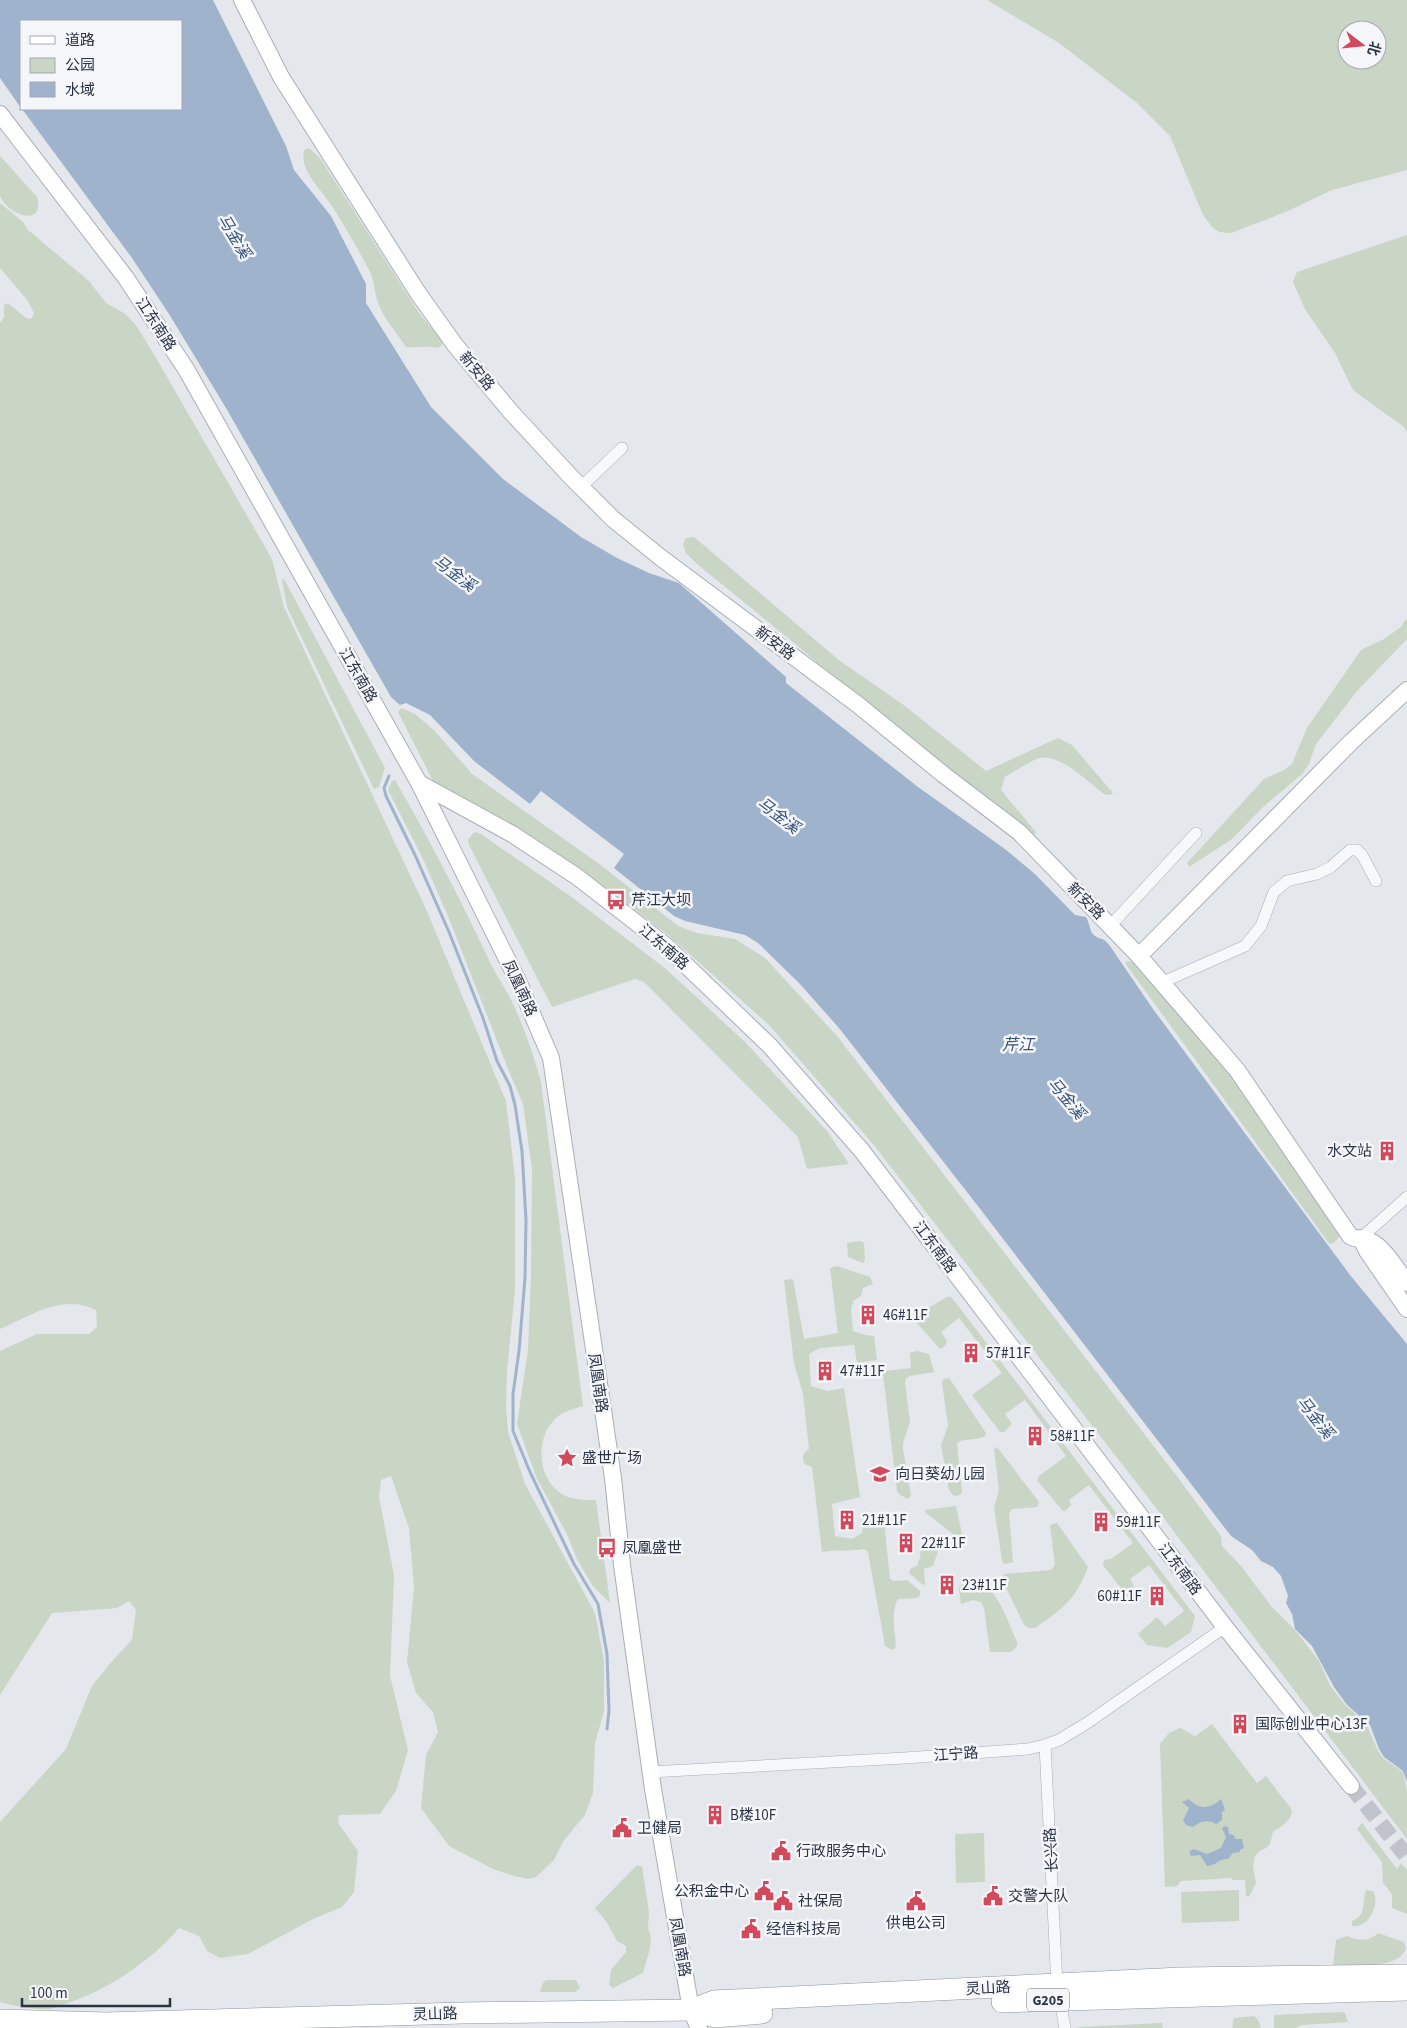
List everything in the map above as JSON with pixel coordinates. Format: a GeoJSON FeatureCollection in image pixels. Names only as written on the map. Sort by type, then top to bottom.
{"type":"FeatureCollection","features":[{"type":"Feature","properties":{"kind":"highway","name":"灵山路"},"geometry":{"type":"LineString","coordinates":[[0,2020],[106,2023],[462,2013],[693,2022],[715,2017],[1058,1992],[1181,1978],[1407,1975]]}},
{"type":"Feature","properties":{"kind":"highway","name":"灵山路"},"geometry":{"type":"LineString","coordinates":[[1058,1992],[1407,1990]]}},
{"type":"Feature","properties":{"kind":"main road","name":"新安路"},"geometry":{"type":"LineString","coordinates":[[242,0],[281,77],[418,293],[455,345],[511,412],[613,519],[660,557],[858,704],[944,775],[1019,832],[1111,925],[1163,982],[1236,1070],[1347,1232],[1354,1239],[1361,1238],[1378,1246],[1407,1283]]}},
{"type":"Feature","properties":{"kind":"main road","name":"江东南路"},"geometry":{"type":"LineString","coordinates":[[0,114],[126,278],[186,369],[419,783],[512,834],[576,876],[665,945],[770,1046],[862,1152],[1225,1627],[1351,1786]]}},
{"type":"Feature","properties":{"kind":"main road"},"geometry":{"type":"LineString","coordinates":[[1139,956],[1351,742],[1407,690]]}},
{"type":"Feature","properties":{"kind":"main road","name":"凤凰南路"},"geometry":{"type":"LineString","coordinates":[[419,783],[518,981],[551,1058],[614,1487],[622,1565],[650,1772],[693,2022]]}},
{"type":"Feature","properties":{"kind":"main road","name":"新安路"},"geometry":{"type":"LineString","coordinates":[[1361,1238],[1367,1251],[1407,1309]]}},
{"type":"Feature","properties":{"kind":"street"},"geometry":{"type":"LineString","coordinates":[[582,487],[622,448]]}},
{"type":"Feature","properties":{"kind":"street"},"geometry":{"type":"LineString","coordinates":[[1111,925],[1196,833]]}},
{"type":"Feature","properties":{"kind":"street"},"geometry":{"type":"LineString","coordinates":[[1163,982],[1245,946],[1261,926],[1274,892],[1287,881],[1317,874],[1331,867],[1350,850],[1357,850],[1362,854],[1376,881]]}},
{"type":"Feature","properties":{"kind":"street"},"geometry":{"type":"LineString","coordinates":[[1361,1238],[1407,1197]]}},
{"type":"Feature","properties":{"kind":"street","name":"江宁路"},"geometry":{"type":"LineString","coordinates":[[650,1772],[905,1758],[1028,1749],[1046,1745],[1087,1723],[1225,1627]]}},
{"type":"Feature","properties":{"kind":"street","name":"长兴路"},"geometry":{"type":"LineString","coordinates":[[1046,1745],[1058,1992],[1065,2028]]}},
{"type":"Feature","properties":{"kind":"green space"},"geometry":{"type":"Polygon","coordinates":[[[987,0],[1407,0],[1407,170],[1332,190],[1288,211],[1231,233],[1219,232],[1212,227],[1203,215],[1170,136],[1137,103],[1059,43],[987,0]]]}},
{"type":"Feature","properties":{"kind":"green space"},"geometry":{"type":"Polygon","coordinates":[[[309,148],[320,158],[419,313],[442,341],[442,345],[438,348],[406,347],[388,321],[377,301],[372,276],[350,235],[304,164],[304,150],[309,148]]]}},
{"type":"Feature","properties":{"kind":"green space"},"geometry":{"type":"Polygon","coordinates":[[[0,156],[37,197],[38,207],[36,213],[24,215],[17,213],[4,203],[0,196],[0,156]]]}},
{"type":"Feature","properties":{"kind":"green space"},"geometry":{"type":"Polygon","coordinates":[[[0,203],[23,222],[28,230],[89,281],[106,303],[124,313],[136,325],[272,559],[284,607],[426,909],[506,1101],[515,1178],[515,1289],[507,1371],[506,1406],[508,1432],[525,1484],[595,1613],[604,1661],[604,1711],[595,1743],[593,1793],[585,1815],[564,1840],[554,1860],[536,1877],[528,1879],[493,1869],[449,1846],[421,1808],[426,1755],[438,1732],[433,1712],[416,1693],[407,1662],[414,1587],[409,1528],[391,1476],[381,1480],[379,1497],[394,1575],[390,1676],[408,1750],[396,1791],[380,1814],[339,1815],[338,1823],[358,1851],[354,1892],[342,1907],[313,1919],[248,1954],[220,1958],[207,1951],[199,1936],[179,1928],[143,1962],[114,1982],[83,1997],[50,2009],[37,2009],[0,2002],[0,1822],[66,1749],[92,1686],[132,1640],[136,1610],[129,1601],[117,1608],[52,1613],[0,1695],[0,1351],[37,1334],[89,1334],[97,1327],[96,1310],[84,1305],[71,1304],[47,1308],[0,1329],[0,323],[4,317],[4,305],[8,303],[26,318],[31,319],[34,313],[28,301],[0,268],[0,203]]]}},
{"type":"Feature","properties":{"kind":"green space"},"geometry":{"type":"Polygon","coordinates":[[[1407,235],[1407,433],[1404,427],[1353,390],[1335,353],[1305,309],[1293,282],[1297,272],[1407,235]]]}},
{"type":"Feature","properties":{"kind":"green space"},"geometry":{"type":"Polygon","coordinates":[[[694,537],[840,661],[905,706],[986,771],[1058,738],[1072,745],[1113,793],[1110,795],[1104,794],[1081,775],[1054,759],[1045,757],[1036,759],[1005,777],[1001,790],[1036,832],[1034,836],[1029,834],[877,715],[799,647],[697,564],[686,553],[683,544],[686,538],[694,537]]]}},
{"type":"Feature","properties":{"kind":"green space"},"geometry":{"type":"Polygon","coordinates":[[[284,579],[385,768],[379,787],[374,789],[287,607],[282,580],[284,579]]]}},
{"type":"Feature","properties":{"kind":"green space"},"geometry":{"type":"Polygon","coordinates":[[[1405,620],[1407,620],[1407,639],[1357,691],[1316,744],[1309,764],[1302,774],[1262,808],[1232,839],[1189,867],[1187,863],[1264,779],[1284,770],[1292,764],[1307,728],[1361,650],[1384,639],[1401,627],[1405,620]]]}},
{"type":"Feature","properties":{"kind":"green space"},"geometry":{"type":"Polygon","coordinates":[[[401,708],[415,714],[434,730],[472,774],[598,863],[678,926],[697,933],[735,939],[765,958],[837,1036],[1176,1475],[1221,1536],[1222,1546],[1241,1566],[1271,1606],[1295,1630],[1319,1661],[1330,1685],[1345,1705],[1366,1723],[1383,1758],[1403,1772],[1407,1791],[1407,1839],[1153,1504],[873,1144],[769,1025],[667,934],[594,879],[503,820],[433,781],[398,712],[401,708]]]}},
{"type":"Feature","properties":{"kind":"green space"},"geometry":{"type":"Polygon","coordinates":[[[395,780],[443,867],[514,1006],[535,1060],[541,1082],[583,1406],[561,1414],[555,1419],[544,1437],[542,1458],[548,1479],[562,1494],[574,1499],[596,1500],[610,1603],[592,1585],[577,1559],[567,1534],[537,1479],[517,1424],[528,1350],[531,1277],[532,1169],[523,1104],[450,921],[424,861],[388,790],[392,781],[395,780]]]}},
{"type":"Feature","properties":{"kind":"green space"},"geometry":{"type":"Polygon","coordinates":[[[475,832],[481,834],[573,898],[666,969],[745,1042],[827,1131],[849,1164],[807,1169],[798,1137],[644,982],[635,979],[552,1007],[469,845],[468,839],[475,832]]]}},
{"type":"Feature","properties":{"kind":"green space"},"geometry":{"type":"Polygon","coordinates":[[[1133,962],[1197,1032],[1238,1081],[1315,1195],[1340,1236],[1334,1243],[1330,1244],[1328,1242],[1125,963],[1133,962]]]}},
{"type":"Feature","properties":{"kind":"green space"},"geometry":{"type":"Polygon","coordinates":[[[860,1241],[864,1243],[865,1260],[863,1263],[848,1257],[847,1243],[860,1241]]]}},
{"type":"Feature","properties":{"kind":"green space"},"geometry":{"type":"Polygon","coordinates":[[[837,1266],[870,1277],[873,1284],[863,1288],[861,1296],[853,1301],[851,1310],[853,1331],[874,1336],[877,1360],[857,1363],[854,1345],[820,1348],[809,1354],[811,1386],[827,1391],[844,1388],[860,1497],[832,1504],[835,1536],[852,1539],[862,1533],[864,1519],[873,1515],[882,1516],[890,1579],[894,1581],[907,1580],[920,1591],[920,1595],[917,1598],[898,1599],[894,1610],[896,1647],[892,1650],[885,1646],[868,1552],[864,1549],[822,1552],[812,1467],[805,1464],[803,1460],[804,1453],[809,1449],[803,1394],[794,1363],[784,1280],[793,1279],[804,1339],[838,1333],[830,1268],[837,1266]]]}},
{"type":"Feature","properties":{"kind":"green space"},"geometry":{"type":"Polygon","coordinates":[[[947,1297],[951,1297],[956,1303],[1195,1616],[1191,1632],[1167,1648],[1147,1645],[1138,1634],[1157,1617],[1165,1626],[1184,1611],[1149,1565],[1130,1579],[1136,1590],[1128,1597],[1103,1565],[1104,1560],[1111,1559],[1133,1543],[1089,1485],[1069,1500],[1071,1505],[1063,1511],[1037,1480],[1039,1476],[1066,1456],[1025,1400],[1005,1414],[1012,1424],[1004,1432],[1000,1432],[972,1395],[1002,1373],[959,1318],[941,1332],[947,1341],[945,1346],[940,1349],[917,1323],[915,1318],[917,1314],[947,1297]]]}},
{"type":"Feature","properties":{"kind":"green space"},"geometry":{"type":"Polygon","coordinates":[[[917,1351],[929,1354],[934,1372],[910,1376],[906,1378],[905,1382],[910,1422],[903,1443],[911,1495],[908,1499],[897,1491],[883,1374],[886,1371],[911,1368],[910,1353],[917,1351]]]}},
{"type":"Feature","properties":{"kind":"green space"},"geometry":{"type":"Polygon","coordinates":[[[949,1378],[986,1433],[982,1438],[958,1442],[962,1492],[960,1495],[954,1496],[949,1490],[941,1445],[948,1426],[942,1383],[943,1379],[949,1378]]]}},
{"type":"Feature","properties":{"kind":"green space"},"geometry":{"type":"Polygon","coordinates":[[[997,1447],[1039,1502],[1037,1507],[1012,1509],[1009,1514],[1013,1562],[1004,1564],[994,1508],[999,1490],[994,1449],[997,1447]]]}},
{"type":"Feature","properties":{"kind":"green space"},"geometry":{"type":"Polygon","coordinates":[[[956,1506],[962,1534],[958,1538],[926,1513],[925,1510],[956,1506]]]}},
{"type":"Feature","properties":{"kind":"green space"},"geometry":{"type":"Polygon","coordinates":[[[1057,1523],[1088,1567],[1078,1588],[1067,1603],[1035,1628],[1029,1628],[1024,1625],[1002,1579],[1004,1574],[1051,1570],[1055,1565],[1050,1525],[1057,1523]]]}},
{"type":"Feature","properties":{"kind":"green space"},"geometry":{"type":"Polygon","coordinates":[[[926,1544],[945,1544],[949,1549],[938,1551],[933,1566],[924,1569],[925,1584],[923,1585],[909,1573],[911,1568],[917,1566],[921,1547],[926,1544]]]}},
{"type":"Feature","properties":{"kind":"green space"},"geometry":{"type":"Polygon","coordinates":[[[973,1579],[981,1582],[995,1595],[1005,1614],[1017,1642],[1017,1646],[1011,1652],[990,1652],[984,1608],[981,1602],[973,1600],[961,1604],[959,1588],[973,1579]]]}},
{"type":"Feature","properties":{"kind":"green space"},"geometry":{"type":"Polygon","coordinates":[[[1212,1724],[1257,1783],[1266,1776],[1292,1810],[1288,1821],[1273,1832],[1270,1844],[1255,1856],[1253,1866],[1256,1883],[1249,1897],[1246,1896],[1245,1880],[1233,1880],[1231,1878],[1181,1881],[1177,1886],[1165,1887],[1160,1744],[1169,1733],[1180,1728],[1195,1736],[1212,1724]]]}},
{"type":"Feature","properties":{"kind":"green space"},"geometry":{"type":"Polygon","coordinates":[[[1362,1823],[1397,1869],[1401,1863],[1407,1870],[1407,1914],[1392,1908],[1392,1894],[1383,1883],[1382,1862],[1357,1829],[1362,1823]]]}},
{"type":"Feature","properties":{"kind":"green space"},"geometry":{"type":"Polygon","coordinates":[[[984,1833],[985,1882],[956,1883],[955,1834],[984,1833]]]}},
{"type":"Feature","properties":{"kind":"green space"},"geometry":{"type":"Polygon","coordinates":[[[637,1865],[642,1867],[649,1912],[648,1927],[651,1938],[649,1952],[643,1973],[613,1988],[609,1985],[611,1970],[626,1952],[626,1946],[617,1941],[606,1921],[595,1908],[637,1865]]]}},
{"type":"Feature","properties":{"kind":"green space"},"geometry":{"type":"Polygon","coordinates":[[[1239,1890],[1239,1921],[1182,1923],[1181,1892],[1239,1890]]]}},
{"type":"Feature","properties":{"kind":"green space"},"geometry":{"type":"Polygon","coordinates":[[[1366,1890],[1373,1891],[1375,1896],[1374,1909],[1368,1920],[1363,1924],[1352,1926],[1352,1921],[1362,1912],[1366,1890]]]}},
{"type":"Feature","properties":{"kind":"green space"},"geometry":{"type":"Polygon","coordinates":[[[1378,1933],[1404,1942],[1406,1949],[1401,1956],[1394,1960],[1374,1965],[1333,1966],[1336,1940],[1347,1936],[1359,1940],[1367,1939],[1378,1933]]]}},
{"type":"Feature","properties":{"kind":"green space"},"geometry":{"type":"Polygon","coordinates":[[[546,1980],[576,1980],[580,1988],[575,1992],[540,1992],[546,1980]]]}},
{"type":"Feature","properties":{"kind":"green space"},"geometry":{"type":"Polygon","coordinates":[[[1345,2013],[1348,2022],[1302,2025],[1295,2028],[1274,2028],[1274,2015],[1345,2013]]]}},
{"type":"Feature","properties":{"kind":"green space"},"geometry":{"type":"Polygon","coordinates":[[[1254,2016],[1261,2028],[1232,2028],[1234,2018],[1254,2016]]]}},
{"type":"Feature","properties":{"kind":"green space"},"geometry":{"type":"Polygon","coordinates":[[[1162,2023],[1163,2028],[1076,2028],[1080,2027],[1162,2023]]]}},
{"type":"Feature","properties":{"kind":"water","name":"芹江"},"geometry":{"type":"Polygon","coordinates":[[[0,0],[213,0],[286,146],[294,170],[331,216],[366,284],[366,303],[431,407],[503,479],[581,537],[617,558],[649,573],[679,583],[786,677],[786,683],[918,787],[1005,849],[1035,874],[1075,915],[1086,917],[1093,934],[1110,946],[1153,1009],[1350,1275],[1407,1344],[1407,1782],[1403,1771],[1384,1757],[1370,1725],[1347,1705],[1334,1687],[1312,1646],[1295,1629],[1292,1614],[1286,1603],[1288,1596],[1281,1576],[1273,1567],[1261,1561],[1252,1550],[1231,1536],[839,1028],[800,984],[758,943],[745,935],[685,921],[674,916],[614,868],[624,854],[541,791],[530,804],[474,761],[430,715],[406,703],[400,705],[391,697],[226,408],[169,314],[132,258],[23,110],[182,110],[182,20],[20,20],[20,107],[0,78],[0,0]]]}},
{"type":"Feature","properties":{"kind":"water"},"geometry":{"type":"Polygon","coordinates":[[[1189,1799],[1197,1805],[1205,1807],[1213,1805],[1221,1799],[1225,1810],[1222,1812],[1222,1820],[1216,1824],[1207,1821],[1198,1823],[1193,1827],[1186,1825],[1183,1821],[1189,1808],[1182,1802],[1189,1799]]]}},
{"type":"Feature","properties":{"kind":"water"},"geometry":{"type":"Polygon","coordinates":[[[1228,1827],[1229,1834],[1233,1835],[1236,1839],[1242,1839],[1244,1848],[1240,1852],[1233,1853],[1228,1859],[1207,1866],[1200,1855],[1191,1856],[1189,1851],[1194,1849],[1207,1854],[1221,1848],[1226,1837],[1222,1828],[1228,1827]]]}},
{"type":"Feature","properties":{"kind":"waterway"},"geometry":{"type":"LineString","coordinates":[[389,776],[384,788],[386,796],[415,855],[449,932],[483,1018],[497,1061],[510,1086],[515,1105],[522,1151],[526,1220],[525,1278],[519,1351],[513,1394],[513,1431],[530,1472],[574,1564],[598,1604],[607,1654],[609,1711],[607,1729]]}},
{"type":"Feature","properties":{"kind":"tunnel"},"geometry":{"type":"LineString","coordinates":[[1351,1786],[1407,1857]]}},
{"type":"Feature","properties":{"kind":"place","name":"芹江大坝"},"geometry":{"type":"Point","coordinates":[616,900]}},
{"type":"Feature","properties":{"kind":"place","name":"水文站"},"geometry":{"type":"Point","coordinates":[1387,1151]}},
{"type":"Feature","properties":{"kind":"place","name":"46#11F"},"geometry":{"type":"Point","coordinates":[868,1315]}},
{"type":"Feature","properties":{"kind":"place","name":"57#11F"},"geometry":{"type":"Point","coordinates":[971,1353]}},
{"type":"Feature","properties":{"kind":"place","name":"47#11F"},"geometry":{"type":"Point","coordinates":[825,1371]}},
{"type":"Feature","properties":{"kind":"place","name":"58#11F"},"geometry":{"type":"Point","coordinates":[1035,1436]}},
{"type":"Feature","properties":{"kind":"place","name":"盛世广场"},"geometry":{"type":"Point","coordinates":[567,1458]}},
{"type":"Feature","properties":{"kind":"place","name":"向日葵幼儿园"},"geometry":{"type":"Point","coordinates":[880,1474]}},
{"type":"Feature","properties":{"kind":"place","name":"21#11F"},"geometry":{"type":"Point","coordinates":[847,1520]}},
{"type":"Feature","properties":{"kind":"place","name":"59#11F"},"geometry":{"type":"Point","coordinates":[1101,1522]}},
{"type":"Feature","properties":{"kind":"place","name":"22#11F"},"geometry":{"type":"Point","coordinates":[906,1543]}},
{"type":"Feature","properties":{"kind":"place","name":"凤凰盛世"},"geometry":{"type":"Point","coordinates":[607,1548]}},
{"type":"Feature","properties":{"kind":"place","name":"23#11F"},"geometry":{"type":"Point","coordinates":[947,1585]}},
{"type":"Feature","properties":{"kind":"place","name":"60#11F"},"geometry":{"type":"Point","coordinates":[1157,1596]}},
{"type":"Feature","properties":{"kind":"place","name":"国际创业中心13F"},"geometry":{"type":"Point","coordinates":[1240,1724]}},
{"type":"Feature","properties":{"kind":"place","name":"B楼10F"},"geometry":{"type":"Point","coordinates":[715,1815]}},
{"type":"Feature","properties":{"kind":"place","name":"卫健局"},"geometry":{"type":"Point","coordinates":[622,1828]}},
{"type":"Feature","properties":{"kind":"place","name":"行政服务中心"},"geometry":{"type":"Point","coordinates":[781,1851]}},
{"type":"Feature","properties":{"kind":"place","name":"公积金中心"},"geometry":{"type":"Point","coordinates":[764,1891]}},
{"type":"Feature","properties":{"kind":"place","name":"交警大队"},"geometry":{"type":"Point","coordinates":[993,1896]}},
{"type":"Feature","properties":{"kind":"place","name":"社保局"},"geometry":{"type":"Point","coordinates":[783,1901]}},
{"type":"Feature","properties":{"kind":"place","name":"供电公司"},"geometry":{"type":"Point","coordinates":[916,1901]}},
{"type":"Feature","properties":{"kind":"place","name":"经信科技局"},"geometry":{"type":"Point","coordinates":[751,1929]}},
{"type":"Feature","properties":{"kind":"water label","name":"马金溪"},"geometry":{"type":"Point","coordinates":[235,236]}},
{"type":"Feature","properties":{"kind":"water label","name":"马金溪"},"geometry":{"type":"Point","coordinates":[455,573]}},
{"type":"Feature","properties":{"kind":"water label","name":"马金溪"},"geometry":{"type":"Point","coordinates":[779,815]}},
{"type":"Feature","properties":{"kind":"water label","name":"马金溪"},"geometry":{"type":"Point","coordinates":[1067,1098]}},
{"type":"Feature","properties":{"kind":"water label","name":"马金溪"},"geometry":{"type":"Point","coordinates":[1316,1417]}}]}
